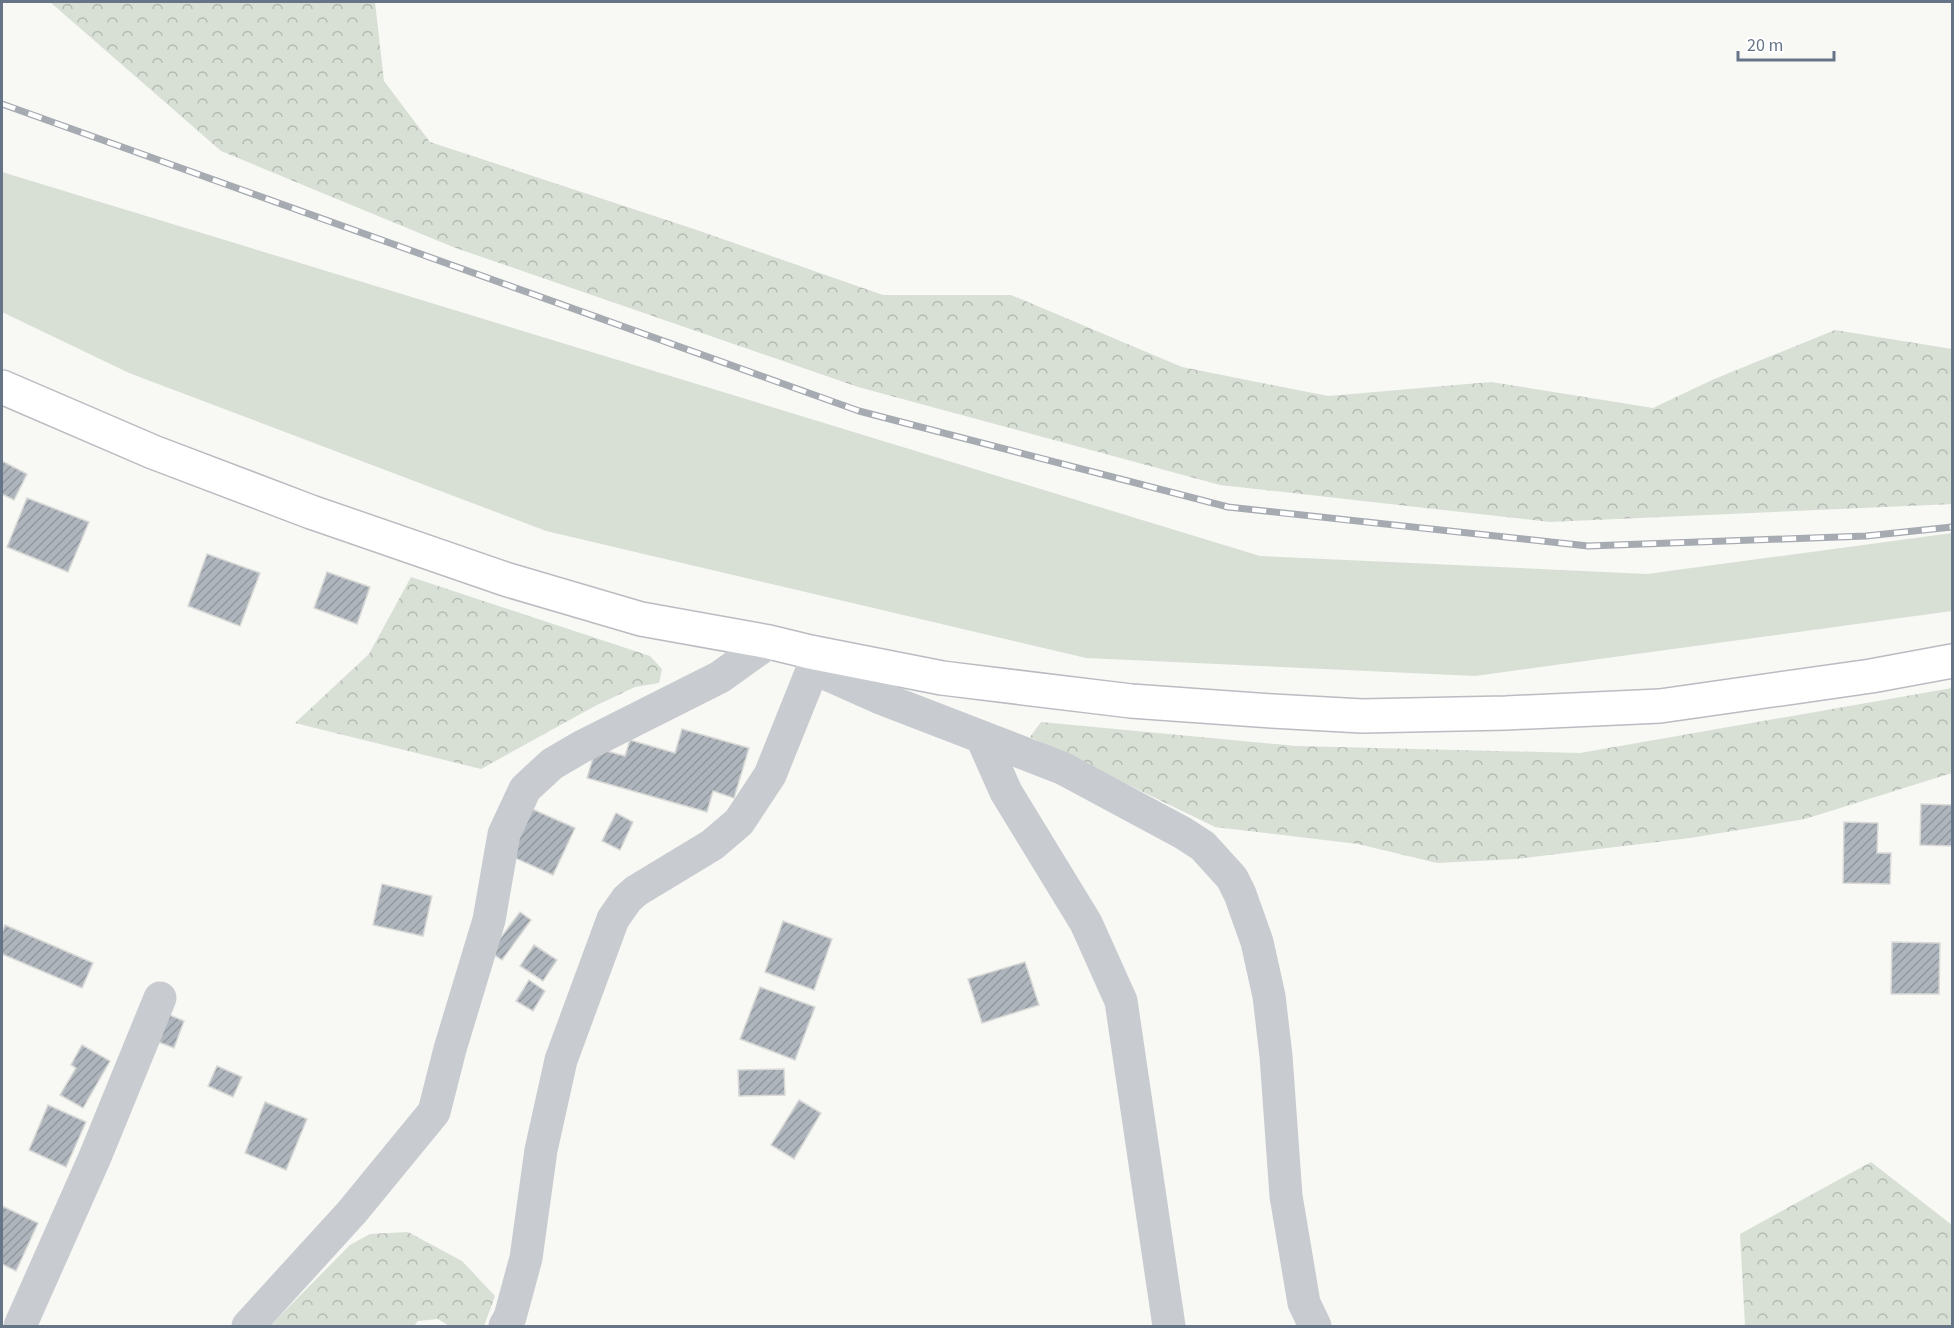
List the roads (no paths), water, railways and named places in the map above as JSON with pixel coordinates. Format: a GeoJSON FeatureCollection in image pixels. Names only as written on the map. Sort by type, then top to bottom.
{"type":"FeatureCollection","features":[{"type":"Feature","properties":{"kind":"main road"},"geometry":{"type":"LineString","coordinates":[[2,387],[153,452],[311,512],[505,579],[640,619],[769,642],[812,660],[1110,698],[1362,716],[1506,713],[1659,706],[1871,676],[1953,661]]}},
{"type":"Feature","properties":{"kind":"street"},"geometry":{"type":"LineString","coordinates":[[248,1326],[352,1212],[434,1112],[450,1049],[489,920],[504,834],[525,789],[552,764],[720,677],[769,642]]}},
{"type":"Feature","properties":{"kind":"street"},"geometry":{"type":"LineString","coordinates":[[505,1326],[510,1317],[526,1258],[541,1150],[561,1060],[613,919],[627,899],[636,891],[712,845],[739,822],[775,765],[812,660],[878,698],[1062,768],[1161,820],[1203,846],[1232,878],[1252,925],[1267,985],[1276,1056],[1286,1196],[1304,1303],[1315,1326]]}},
{"type":"Feature","properties":{"kind":"street"},"geometry":{"type":"LineString","coordinates":[[982,738],[1006,792],[1086,923],[1121,1001],[1169,1326]]}},
{"type":"Feature","properties":{"kind":"street"},"geometry":{"type":"LineString","coordinates":[[20,1326],[95,1157],[160,998]]}},
{"type":"Feature","properties":{"kind":"railway"},"geometry":{"type":"LineString","coordinates":[[2,104],[859,411],[1228,507],[1588,546],[1866,536],[1952,527]]}}]}
